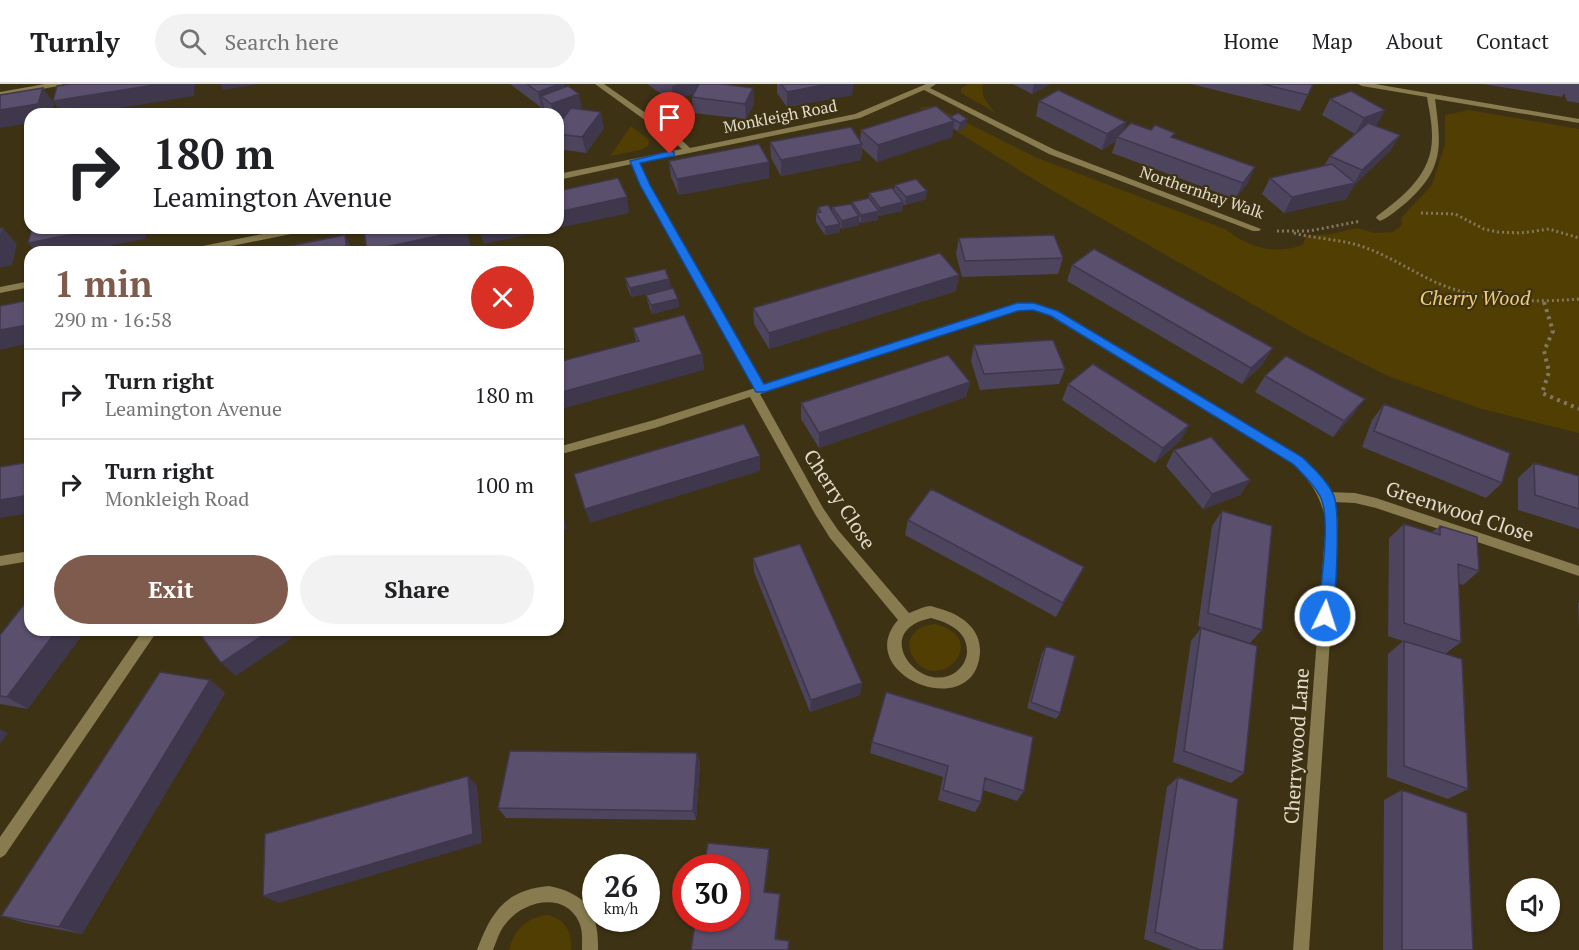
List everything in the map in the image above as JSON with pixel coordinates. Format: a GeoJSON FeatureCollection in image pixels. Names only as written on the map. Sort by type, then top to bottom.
{"type":"FeatureCollection","features":[{"type":"Feature","properties":{"kind":"street"},"geometry":{"type":"LineString","coordinates":[[0,94],[59,84]]}},
{"type":"Feature","properties":{"kind":"street"},"geometry":{"type":"LineString","coordinates":[[599,84],[670,134],[688,150]]}},
{"type":"Feature","properties":{"kind":"street"},"geometry":{"type":"LineString","coordinates":[[1362,84],[1579,121]]}},
{"type":"Feature","properties":{"kind":"street","name":"Monkleigh Road"},"geometry":{"type":"LineString","coordinates":[[564,176],[857,116],[928,86]]}},
{"type":"Feature","properties":{"kind":"street","name":"Northernhay Walk"},"geometry":{"type":"LineString","coordinates":[[928,86],[1052,152],[1256,229]]}},
{"type":"Feature","properties":{"kind":"street"},"geometry":{"type":"LineString","coordinates":[[1380,218],[1401,203],[1424,180],[1434,159],[1436,136],[1431,96]]}},
{"type":"Feature","properties":{"kind":"street","name":"Cherry Close"},"geometry":{"type":"LineString","coordinates":[[635,161],[645,185],[834,534],[906,620]]}},
{"type":"Feature","properties":{"kind":"street"},"geometry":{"type":"LineString","coordinates":[[218,246],[276,234]]}},
{"type":"Feature","properties":{"kind":"street"},"geometry":{"type":"LineString","coordinates":[[0,290],[24,285]]}},
{"type":"Feature","properties":{"kind":"street"},"geometry":{"type":"LineString","coordinates":[[564,449],[655,424],[1017,307],[1034,306],[1054,314],[1297,461],[1315,478],[1328,497]]}},
{"type":"Feature","properties":{"kind":"street","name":"Greenwood Close"},"geometry":{"type":"LineString","coordinates":[[1328,497],[1356,498],[1376,503],[1579,571]]}},
{"type":"Feature","properties":{"kind":"street","name":"Cherrywood Lane"},"geometry":{"type":"LineString","coordinates":[[1301,950],[1332,520],[1328,497]]}},
{"type":"Feature","properties":{"kind":"street"},"geometry":{"type":"LineString","coordinates":[[0,561],[24,557]]}},
{"type":"Feature","properties":{"kind":"street"},"geometry":{"type":"LineString","coordinates":[[924,613],[944,614],[957,619],[967,629],[973,640],[975,653],[972,665],[964,675],[954,681],[929,682],[906,670],[895,649],[895,638],[899,628],[906,620],[924,613]]}},
{"type":"Feature","properties":{"kind":"street"},"geometry":{"type":"LineString","coordinates":[[0,850],[147,636]]}},
{"type":"Feature","properties":{"kind":"street"},"geometry":{"type":"LineString","coordinates":[[485,950],[492,931],[503,914],[519,900],[536,894],[554,893],[570,898],[582,910],[590,927],[590,950]]}},
{"type":"Feature","properties":{"kind":"path"},"geometry":{"type":"LineString","coordinates":[[1388,212],[1409,215],[1439,212],[1464,217],[1484,230],[1521,233],[1549,230],[1579,238]]}},
{"type":"Feature","properties":{"kind":"path","name":"Northernhay Walk"},"geometry":{"type":"LineString","coordinates":[[1256,229],[1294,233],[1380,218]]}},
{"type":"Feature","properties":{"kind":"path"},"geometry":{"type":"LineString","coordinates":[[1294,233],[1312,239],[1352,243],[1410,267],[1446,286],[1467,293],[1544,302],[1579,299]]}},
{"type":"Feature","properties":{"kind":"path"},"geometry":{"type":"LineString","coordinates":[[1544,302],[1553,331],[1541,355],[1549,372],[1542,393],[1579,409]]}},
{"type":"Feature","properties":{"kind":"green space"},"geometry":{"type":"Polygon","coordinates":[[[968,84],[983,84],[984,97],[996,113],[961,93],[961,89],[968,84]]]}},
{"type":"Feature","properties":{"kind":"green space","name":"Cherry Wood"},"geometry":{"type":"Polygon","coordinates":[[[934,106],[1035,157],[1225,229],[1253,245],[1272,249],[1303,245],[1306,236],[1331,234],[1357,228],[1375,233],[1393,232],[1402,225],[1401,218],[1432,185],[1445,144],[1445,115],[1469,110],[1579,129],[1579,433],[1482,409],[1388,376],[1305,334],[1048,188],[919,108],[934,106]]]}},
{"type":"Feature","properties":{"kind":"green space"},"geometry":{"type":"Polygon","coordinates":[[[631,126],[649,140],[648,146],[640,150],[610,156],[631,126]]]}},
{"type":"Feature","properties":{"kind":"green space"},"geometry":{"type":"Polygon","coordinates":[[[935,624],[952,631],[960,641],[960,652],[955,662],[934,671],[922,667],[912,655],[909,643],[918,630],[935,624]]]}},
{"type":"Feature","properties":{"kind":"green space"},"geometry":{"type":"Polygon","coordinates":[[[548,915],[559,920],[567,928],[571,950],[509,950],[514,936],[522,925],[534,918],[548,915]]]}},
{"type":"Feature","properties":{"kind":"building"},"geometry":{"type":"Polygon","coordinates":[[[161,84],[53,101],[57,86],[161,84]]]}},
{"type":"Feature","properties":{"kind":"building"},"geometry":{"type":"Polygon","coordinates":[[[527,84],[559,84],[538,92],[527,84]]]}},
{"type":"Feature","properties":{"kind":"building"},"geometry":{"type":"Polygon","coordinates":[[[699,84],[753,88],[745,104],[692,97],[699,84]]]}},
{"type":"Feature","properties":{"kind":"building"},"geometry":{"type":"Polygon","coordinates":[[[781,84],[828,84],[787,92],[781,84]]]}},
{"type":"Feature","properties":{"kind":"building"},"geometry":{"type":"Polygon","coordinates":[[[1262,84],[1313,84],[1308,95],[1262,84]]]}},
{"type":"Feature","properties":{"kind":"building"},"geometry":{"type":"Polygon","coordinates":[[[568,86],[579,94],[551,104],[541,96],[568,86]]]}},
{"type":"Feature","properties":{"kind":"building"},"geometry":{"type":"Polygon","coordinates":[[[43,88],[38,104],[0,110],[0,95],[43,88]]]}},
{"type":"Feature","properties":{"kind":"building"},"geometry":{"type":"Polygon","coordinates":[[[1058,90],[1126,122],[1107,134],[1039,101],[1058,90]]]}},
{"type":"Feature","properties":{"kind":"building"},"geometry":{"type":"Polygon","coordinates":[[[1351,91],[1385,110],[1364,118],[1330,99],[1351,91]]]}},
{"type":"Feature","properties":{"kind":"building"},"geometry":{"type":"Polygon","coordinates":[[[936,106],[954,121],[878,145],[861,130],[936,106]]]}},
{"type":"Feature","properties":{"kind":"building"},"geometry":{"type":"Polygon","coordinates":[[[571,108],[601,112],[582,137],[564,135],[564,117],[571,108]]]}},
{"type":"Feature","properties":{"kind":"building"},"geometry":{"type":"Polygon","coordinates":[[[958,113],[967,119],[960,123],[950,117],[958,113]]]}},
{"type":"Feature","properties":{"kind":"building"},"geometry":{"type":"Polygon","coordinates":[[[1131,123],[1151,130],[1155,125],[1175,133],[1171,137],[1255,167],[1243,183],[1117,137],[1131,123]]]}},
{"type":"Feature","properties":{"kind":"building"},"geometry":{"type":"Polygon","coordinates":[[[1368,123],[1400,135],[1362,170],[1330,156],[1368,123]]]}},
{"type":"Feature","properties":{"kind":"building"},"geometry":{"type":"Polygon","coordinates":[[[851,127],[862,144],[781,160],[770,142],[851,127]]]}},
{"type":"Feature","properties":{"kind":"building"},"geometry":{"type":"Polygon","coordinates":[[[759,144],[769,162],[677,179],[669,161],[759,144]]]}},
{"type":"Feature","properties":{"kind":"building"},"geometry":{"type":"Polygon","coordinates":[[[1332,164],[1355,183],[1292,197],[1270,178],[1332,164]]]}},
{"type":"Feature","properties":{"kind":"building"},"geometry":{"type":"Polygon","coordinates":[[[618,178],[627,197],[564,211],[564,190],[618,178]]]}},
{"type":"Feature","properties":{"kind":"building"},"geometry":{"type":"Polygon","coordinates":[[[916,179],[927,191],[906,197],[895,185],[916,179]]]}},
{"type":"Feature","properties":{"kind":"building"},"geometry":{"type":"Polygon","coordinates":[[[892,188],[903,202],[880,208],[869,193],[892,188]]]}},
{"type":"Feature","properties":{"kind":"building"},"geometry":{"type":"Polygon","coordinates":[[[869,198],[879,211],[861,215],[852,202],[869,198]]]}},
{"type":"Feature","properties":{"kind":"building"},"geometry":{"type":"Polygon","coordinates":[[[851,204],[859,216],[842,221],[832,207],[851,204]]]}},
{"type":"Feature","properties":{"kind":"building"},"geometry":{"type":"Polygon","coordinates":[[[828,205],[840,224],[825,227],[816,213],[821,212],[818,207],[828,205]]]}},
{"type":"Feature","properties":{"kind":"building"},"geometry":{"type":"Polygon","coordinates":[[[30,234],[74,234],[28,243],[30,234]]]}},
{"type":"Feature","properties":{"kind":"building"},"geometry":{"type":"Polygon","coordinates":[[[365,234],[446,234],[390,246],[366,246],[365,234]]]}},
{"type":"Feature","properties":{"kind":"building"},"geometry":{"type":"Polygon","coordinates":[[[345,235],[346,246],[290,246],[345,235]]]}},
{"type":"Feature","properties":{"kind":"building"},"geometry":{"type":"Polygon","coordinates":[[[1054,235],[1063,258],[965,261],[959,238],[1054,235]]]}},
{"type":"Feature","properties":{"kind":"building"},"geometry":{"type":"Polygon","coordinates":[[[1094,249],[1273,348],[1251,368],[1072,265],[1094,249]]]}},
{"type":"Feature","properties":{"kind":"building"},"geometry":{"type":"Polygon","coordinates":[[[940,253],[959,275],[769,333],[753,308],[940,253]]]}},
{"type":"Feature","properties":{"kind":"building"},"geometry":{"type":"Polygon","coordinates":[[[665,269],[669,279],[630,288],[625,278],[665,269]]]}},
{"type":"Feature","properties":{"kind":"building"},"geometry":{"type":"Polygon","coordinates":[[[673,288],[678,299],[651,305],[646,295],[673,288]]]}},
{"type":"Feature","properties":{"kind":"building"},"geometry":{"type":"Polygon","coordinates":[[[24,301],[24,326],[0,330],[0,306],[24,301]]]}},
{"type":"Feature","properties":{"kind":"building"},"geometry":{"type":"Polygon","coordinates":[[[684,315],[702,354],[564,391],[564,360],[639,341],[633,328],[684,315]]]}},
{"type":"Feature","properties":{"kind":"building"},"geometry":{"type":"Polygon","coordinates":[[[1053,340],[1065,369],[984,374],[974,345],[1053,340]]]}},
{"type":"Feature","properties":{"kind":"building"},"geometry":{"type":"Polygon","coordinates":[[[948,355],[970,382],[819,433],[801,403],[948,355]]]}},
{"type":"Feature","properties":{"kind":"building"},"geometry":{"type":"Polygon","coordinates":[[[1286,356],[1365,399],[1344,421],[1265,376],[1286,356]]]}},
{"type":"Feature","properties":{"kind":"building"},"geometry":{"type":"Polygon","coordinates":[[[1093,364],[1189,425],[1163,448],[1068,384],[1093,364]]]}},
{"type":"Feature","properties":{"kind":"building"},"geometry":{"type":"Polygon","coordinates":[[[1384,404],[1510,453],[1502,483],[1374,431],[1384,404]]]}},
{"type":"Feature","properties":{"kind":"building"},"geometry":{"type":"Polygon","coordinates":[[[744,424],[760,456],[585,509],[574,474],[744,424]]]}},
{"type":"Feature","properties":{"kind":"building"},"geometry":{"type":"Polygon","coordinates":[[[1211,437],[1250,480],[1212,494],[1174,450],[1211,437]]]}},
{"type":"Feature","properties":{"kind":"building"},"geometry":{"type":"Polygon","coordinates":[[[24,463],[24,496],[0,500],[0,467],[24,463]]]}},
{"type":"Feature","properties":{"kind":"building"},"geometry":{"type":"Polygon","coordinates":[[[1534,463],[1579,476],[1579,509],[1535,495],[1534,463]]]}},
{"type":"Feature","properties":{"kind":"building"},"geometry":{"type":"Polygon","coordinates":[[[931,489],[1084,567],[1063,603],[908,520],[931,489]]]}},
{"type":"Feature","properties":{"kind":"building"},"geometry":{"type":"Polygon","coordinates":[[[1222,511],[1272,526],[1262,630],[1208,613],[1222,511]]]}},
{"type":"Feature","properties":{"kind":"building"},"geometry":{"type":"Polygon","coordinates":[[[1404,524],[1440,535],[1440,526],[1477,537],[1479,571],[1458,564],[1461,642],[1404,623],[1404,524]]]}},
{"type":"Feature","properties":{"kind":"building"},"geometry":{"type":"Polygon","coordinates":[[[800,544],[862,683],[811,700],[753,558],[800,544]]]}},
{"type":"Feature","properties":{"kind":"building"},"geometry":{"type":"Polygon","coordinates":[[[24,605],[24,636],[53,636],[7,697],[0,696],[0,635],[24,605]]]}},
{"type":"Feature","properties":{"kind":"building"},"geometry":{"type":"Polygon","coordinates":[[[1201,628],[1257,646],[1244,773],[1184,751],[1201,628]]]}},
{"type":"Feature","properties":{"kind":"building"},"geometry":{"type":"Polygon","coordinates":[[[201,636],[262,636],[221,663],[201,636]]]}},
{"type":"Feature","properties":{"kind":"building"},"geometry":{"type":"Polygon","coordinates":[[[1404,641],[1462,659],[1468,789],[1404,766],[1404,641]]]}},
{"type":"Feature","properties":{"kind":"building"},"geometry":{"type":"Polygon","coordinates":[[[1046,646],[1075,656],[1060,713],[1031,702],[1046,646]]]}},
{"type":"Feature","properties":{"kind":"building"},"geometry":{"type":"Polygon","coordinates":[[[160,672],[210,680],[59,927],[1,916],[160,672]]]}},
{"type":"Feature","properties":{"kind":"building"},"geometry":{"type":"Polygon","coordinates":[[[886,692],[1033,737],[1024,791],[985,778],[981,802],[943,790],[948,766],[872,742],[886,692]]]}},
{"type":"Feature","properties":{"kind":"building"},"geometry":{"type":"Polygon","coordinates":[[[510,751],[697,753],[693,811],[498,808],[510,751]]]}},
{"type":"Feature","properties":{"kind":"building"},"geometry":{"type":"Polygon","coordinates":[[[468,776],[473,834],[263,896],[265,834],[468,776]]]}},
{"type":"Feature","properties":{"kind":"building"},"geometry":{"type":"Polygon","coordinates":[[[1178,777],[1238,799],[1223,950],[1200,950],[1155,932],[1178,777]]]}},
{"type":"Feature","properties":{"kind":"building"},"geometry":{"type":"Polygon","coordinates":[[[1402,790],[1467,813],[1473,950],[1402,950],[1402,790]]]}},
{"type":"Feature","properties":{"kind":"building"},"geometry":{"type":"Polygon","coordinates":[[[708,843],[769,849],[764,892],[780,894],[775,939],[789,941],[788,950],[691,950],[694,932],[750,932],[750,854],[706,854],[708,843]]]}},
{"type":"Feature","properties":{"kind":"route"},"geometry":{"type":"LineString","coordinates":[[670,154],[635,161],[645,185],[761,389],[1017,307],[1034,306],[1054,314],[1297,461],[1315,478],[1328,497],[1332,520],[1325,616]]}}]}
